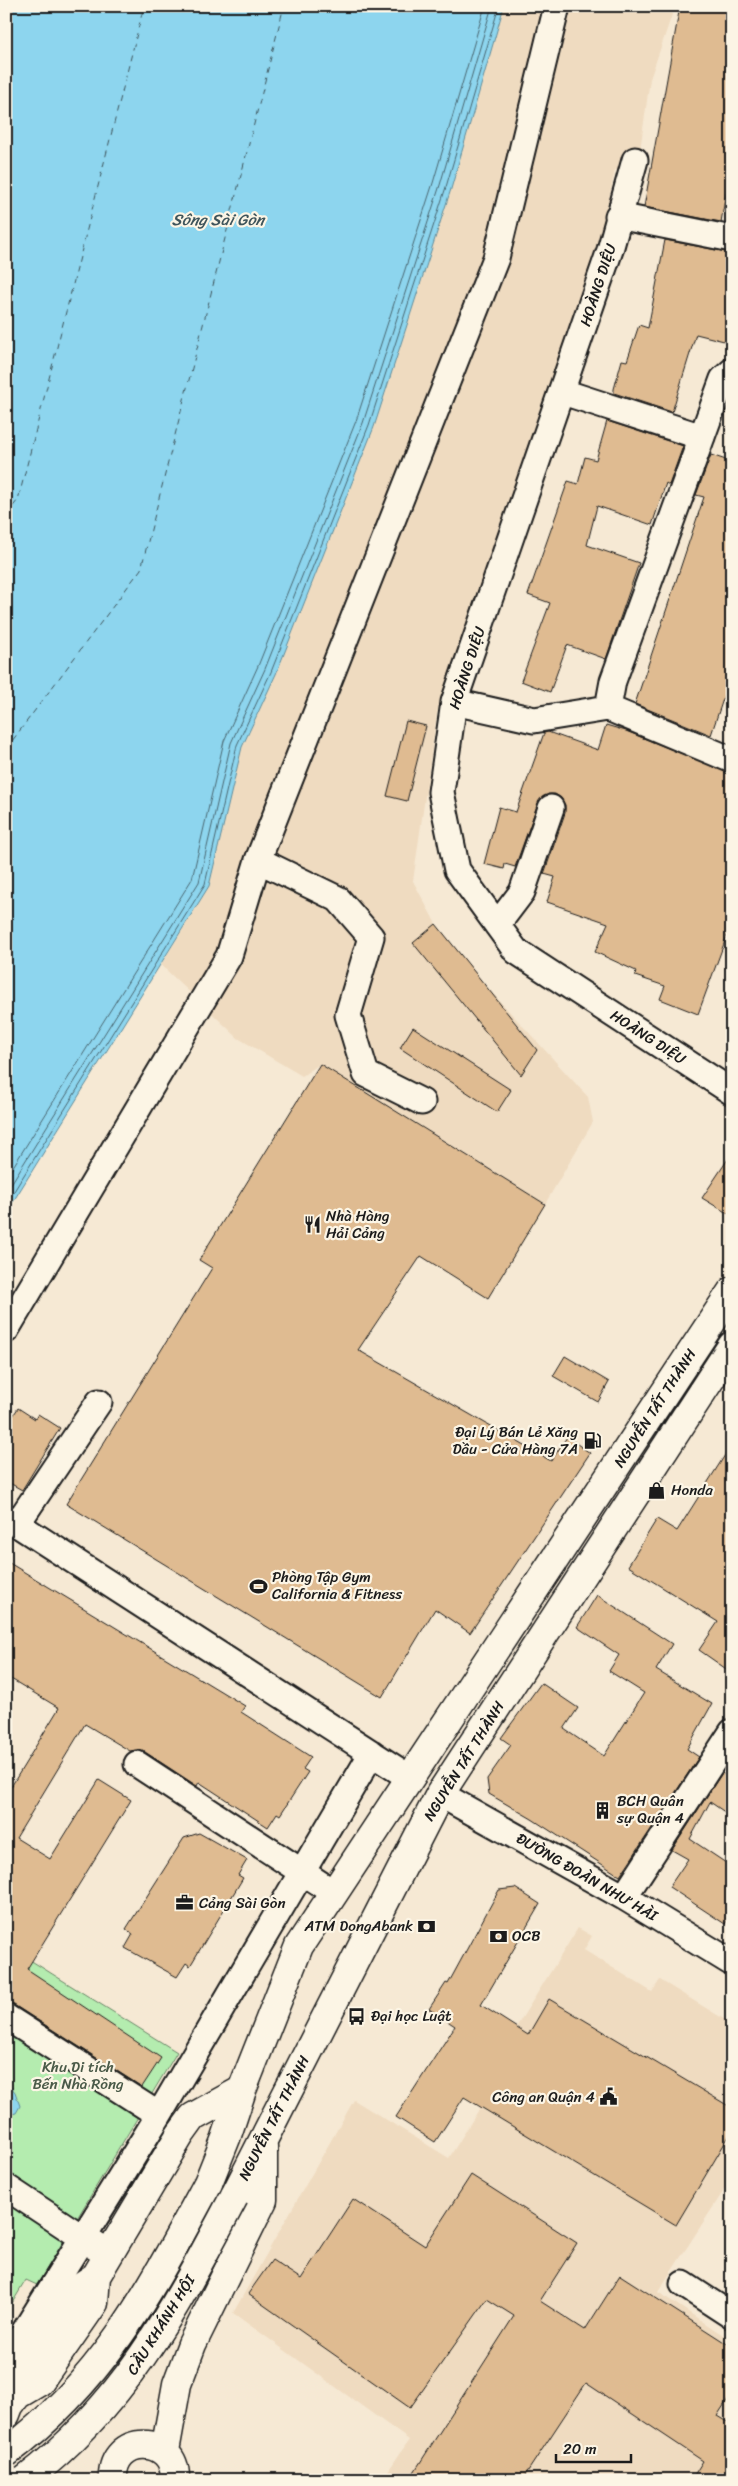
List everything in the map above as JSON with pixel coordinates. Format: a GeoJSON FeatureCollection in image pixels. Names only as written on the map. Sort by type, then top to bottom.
{"type":"FeatureCollection","features":[{"type":"Feature","properties":{"kind":"main road","name":"NGUYỄN TẤT THÀNH"},"geometry":{"type":"LineString","coordinates":[[208,2183],[242,2090],[299,1946],[732,1292]]}},
{"type":"Feature","properties":{"kind":"main road","name":"NGUYỄN TẤT THÀNH"},"geometry":{"type":"LineString","coordinates":[[234,2197],[440,1794],[732,1346]]}},
{"type":"Feature","properties":{"kind":"main road"},"geometry":{"type":"LineString","coordinates":[[12,2405],[24,2370],[74,2291],[103,2265],[180,2135],[193,2117],[242,2090]]}},
{"type":"Feature","properties":{"kind":"main road"},"geometry":{"type":"LineString","coordinates":[[175,2471],[177,2384],[192,2344],[263,2200],[263,2140]]}},
{"type":"Feature","properties":{"kind":"main road","name":"CẦU KHÁNH HỘI"},"geometry":{"type":"LineString","coordinates":[[6,2453],[52,2416],[104,2359],[154,2284],[208,2183]]}},
{"type":"Feature","properties":{"kind":"main road","name":"CẦU KHÁNH HỘI"},"geometry":{"type":"LineString","coordinates":[[25,2480],[77,2434],[127,2379],[176,2306],[234,2197]]}},
{"type":"Feature","properties":{"kind":"main road"},"geometry":{"type":"LineString","coordinates":[[83,2238],[103,2265]]}},
{"type":"Feature","properties":{"kind":"main road"},"geometry":{"type":"LineString","coordinates":[[6,2444],[14,2462],[25,2473],[40,2480]]}},
{"type":"Feature","properties":{"kind":"main road"},"geometry":{"type":"LineString","coordinates":[[114,2480],[113,2471],[117,2458],[128,2448],[137,2445],[150,2444],[175,2471]]}},
{"type":"Feature","properties":{"kind":"street"},"geometry":{"type":"LineString","coordinates":[[6,1330],[229,956],[258,860],[496,258],[557,6]]}},
{"type":"Feature","properties":{"kind":"street","name":"HOÀNG DIỆU"},"geometry":{"type":"LineString","coordinates":[[635,160],[610,250],[563,392],[454,702],[441,792],[457,870],[516,951],[732,1092]]}},
{"type":"Feature","properties":{"kind":"street"},"geometry":{"type":"LineString","coordinates":[[618,216],[732,239]]}},
{"type":"Feature","properties":{"kind":"street"},"geometry":{"type":"LineString","coordinates":[[608,708],[613,681],[723,379],[732,371]]}},
{"type":"Feature","properties":{"kind":"street"},"geometry":{"type":"LineString","coordinates":[[563,392],[702,437]]}},
{"type":"Feature","properties":{"kind":"street"},"geometry":{"type":"LineString","coordinates":[[454,702],[534,720],[608,708],[732,760]]}},
{"type":"Feature","properties":{"kind":"street"},"geometry":{"type":"LineString","coordinates":[[497,925],[522,892],[551,808]]}},
{"type":"Feature","properties":{"kind":"street"},"geometry":{"type":"LineString","coordinates":[[258,860],[338,899],[371,937],[348,1015],[360,1057],[366,1074],[422,1102]]}},
{"type":"Feature","properties":{"kind":"street"},"geometry":{"type":"LineString","coordinates":[[99,1402],[11,1521],[410,1778]]}},
{"type":"Feature","properties":{"kind":"street"},"geometry":{"type":"LineString","coordinates":[[624,1897],[724,1763],[732,1732]]}},
{"type":"Feature","properties":{"kind":"street"},"geometry":{"type":"LineString","coordinates":[[6,2361],[159,2115],[301,1871],[372,1754]]}},
{"type":"Feature","properties":{"kind":"street"},"geometry":{"type":"LineString","coordinates":[[137,1764],[334,1893]]}},
{"type":"Feature","properties":{"kind":"street","name":"ĐƯỜNG ĐOÀN NHƯ HÀI"},"geometry":{"type":"LineString","coordinates":[[440,1794],[624,1897],[732,1963]]}},
{"type":"Feature","properties":{"kind":"street"},"geometry":{"type":"LineString","coordinates":[[6,2017],[159,2115]]}},
{"type":"Feature","properties":{"kind":"street"},"geometry":{"type":"LineString","coordinates":[[6,2187],[83,2238]]}},
{"type":"Feature","properties":{"kind":"street"},"geometry":{"type":"LineString","coordinates":[[732,2301],[689,2280],[732,2316]]}},
{"type":"Feature","properties":{"kind":"shaded area"},"geometry":{"type":"Polygon","coordinates":[[[504,6],[675,6],[650,79],[638,165],[615,170],[599,248],[437,713],[413,881],[436,924],[485,985],[588,1097],[593,1122],[545,1204],[320,1064],[302,1076],[238,1038],[161,965],[209,886],[242,747],[276,674],[374,427],[451,189],[504,6]]]}},
{"type":"Feature","properties":{"kind":"shaded area"},"geometry":{"type":"Polygon","coordinates":[[[578,1928],[592,1936],[584,1950],[652,1992],[660,1980],[732,2024],[732,2178],[658,2292],[732,2341],[732,2480],[382,2480],[409,2440],[233,2313],[354,2100],[449,2158],[525,2035],[515,2029],[578,1928]]]}},
{"type":"Feature","properties":{"kind":"green space","name":"Khu Di tích Bến Nhà Rồng"},"geometry":{"type":"Polygon","coordinates":[[[6,1945],[177,2052],[37,2285],[26,2280],[6,2313],[6,1945]]]}},
{"type":"Feature","properties":{"kind":"water","name":"Sông Sài Gòn"},"geometry":{"type":"Polygon","coordinates":[[[6,6],[504,6],[451,189],[374,427],[276,674],[242,747],[209,886],[6,1213],[6,6]]]}},
{"type":"Feature","properties":{"kind":"water"},"geometry":{"type":"Polygon","coordinates":[[[6,2081],[15,2092],[20,2106],[16,2113],[6,2115],[6,2081]]]}},
{"type":"Feature","properties":{"kind":"building"},"geometry":{"type":"Polygon","coordinates":[[[680,6],[732,6],[732,159],[721,222],[644,207],[680,6]]]}},
{"type":"Feature","properties":{"kind":"building"},"geometry":{"type":"Polygon","coordinates":[[[665,240],[732,253],[732,343],[696,334],[672,412],[614,393],[622,360],[627,361],[639,325],[648,328],[665,240]]]}},
{"type":"Feature","properties":{"kind":"building"},"geometry":{"type":"Polygon","coordinates":[[[607,421],[683,446],[669,485],[666,483],[652,525],[597,506],[587,545],[639,563],[606,659],[567,645],[550,692],[521,681],[550,603],[528,595],[568,481],[578,484],[585,457],[596,460],[607,421]]]}},
{"type":"Feature","properties":{"kind":"building"},"geometry":{"type":"Polygon","coordinates":[[[711,455],[732,462],[732,672],[711,735],[635,704],[704,497],[696,495],[711,455]]]}},
{"type":"Feature","properties":{"kind":"building"},"geometry":{"type":"Polygon","coordinates":[[[406,721],[426,726],[407,801],[387,796],[406,721]]]}},
{"type":"Feature","properties":{"kind":"building"},"geometry":{"type":"Polygon","coordinates":[[[606,725],[626,731],[732,774],[732,922],[698,1014],[660,999],[665,986],[635,976],[636,971],[595,952],[608,923],[547,902],[555,877],[544,874],[565,813],[565,805],[561,798],[555,794],[548,794],[538,803],[515,867],[505,864],[504,869],[484,864],[499,807],[516,812],[544,733],[548,732],[598,750],[606,725]]]}},
{"type":"Feature","properties":{"kind":"building"},"geometry":{"type":"Polygon","coordinates":[[[436,924],[537,1050],[521,1075],[413,943],[436,924]]]}},
{"type":"Feature","properties":{"kind":"building"},"geometry":{"type":"Polygon","coordinates":[[[413,1027],[511,1090],[497,1112],[400,1048],[413,1027]]]}},
{"type":"Feature","properties":{"kind":"building"},"geometry":{"type":"Polygon","coordinates":[[[320,1064],[545,1204],[488,1298],[421,1256],[358,1350],[551,1461],[567,1437],[590,1453],[470,1633],[435,1609],[382,1697],[66,1504],[212,1268],[199,1260],[320,1064]]]}},
{"type":"Feature","properties":{"kind":"building"},"geometry":{"type":"Polygon","coordinates":[[[732,1153],[732,1216],[702,1198],[732,1153]]]}},
{"type":"Feature","properties":{"kind":"building"},"geometry":{"type":"Polygon","coordinates":[[[565,1356],[609,1382],[598,1402],[553,1376],[565,1356]]]}},
{"type":"Feature","properties":{"kind":"building"},"geometry":{"type":"Polygon","coordinates":[[[18,1408],[35,1419],[38,1414],[60,1428],[22,1490],[6,1481],[6,1427],[18,1408]]]}},
{"type":"Feature","properties":{"kind":"building"},"geometry":{"type":"Polygon","coordinates":[[[732,1444],[732,1673],[699,1650],[718,1622],[628,1566],[657,1519],[677,1531],[732,1444]]]}},
{"type":"Feature","properties":{"kind":"building"},"geometry":{"type":"Polygon","coordinates":[[[6,1561],[245,1706],[241,1712],[311,1757],[303,1769],[308,1772],[280,1815],[277,1813],[268,1827],[199,1782],[197,1786],[145,1752],[130,1751],[85,1724],[16,1838],[50,1859],[99,1780],[131,1800],[27,1969],[161,2058],[142,2087],[14,2005],[6,2003],[6,1795],[59,1708],[6,1676],[6,1561]]]}},
{"type":"Feature","properties":{"kind":"building"},"geometry":{"type":"Polygon","coordinates":[[[597,1595],[672,1644],[656,1670],[712,1704],[687,1749],[699,1757],[620,1876],[532,1819],[489,1794],[487,1779],[511,1745],[501,1738],[541,1683],[578,1708],[564,1729],[604,1756],[644,1693],[609,1671],[619,1655],[577,1627],[597,1595]]]}},
{"type":"Feature","properties":{"kind":"building"},"geometry":{"type":"Polygon","coordinates":[[[722,1773],[732,1779],[732,1817],[710,1802],[690,1839],[732,1867],[732,1914],[725,1924],[669,1887],[688,1859],[672,1850],[722,1773]]]}},
{"type":"Feature","properties":{"kind":"building","name":"Cảng Sài Gòn"},"geometry":{"type":"Polygon","coordinates":[[[199,1833],[247,1860],[238,1875],[243,1878],[190,1966],[186,1963],[177,1977],[125,1948],[133,1934],[126,1929],[184,1838],[199,1833]]]}},
{"type":"Feature","properties":{"kind":"building"},"geometry":{"type":"Polygon","coordinates":[[[515,1888],[540,1904],[481,2005],[528,2035],[549,1999],[732,2108],[732,2131],[676,2225],[464,2097],[435,2142],[396,2117],[455,2026],[429,2009],[446,1983],[448,1984],[499,1890],[515,1888]]]}},
{"type":"Feature","properties":{"kind":"building"},"geometry":{"type":"Polygon","coordinates":[[[471,2175],[577,2243],[540,2301],[585,2330],[620,2275],[732,2347],[732,2393],[717,2416],[732,2425],[732,2480],[691,2480],[703,2461],[586,2383],[522,2480],[409,2480],[514,2316],[487,2299],[410,2408],[248,2294],[272,2260],[301,2279],[353,2199],[425,2246],[471,2175]]]}},
{"type":"Feature","properties":{"kind":"ferry route"},"geometry":{"type":"LineString","coordinates":[[6,515],[18,500],[144,6]]}},
{"type":"Feature","properties":{"kind":"ferry route"},"geometry":{"type":"LineString","coordinates":[[6,749],[141,569],[284,6]]}},
{"type":"Feature","properties":{"kind":"place","name":"Nhà Hàng Hải Cảng"},"geometry":{"type":"Point","coordinates":[312,1225]}},
{"type":"Feature","properties":{"kind":"place","name":"Đại Lý Bán Lẻ Xăng Dầu - Cửa Hàng 7A"},"geometry":{"type":"Point","coordinates":[592,1441]}},
{"type":"Feature","properties":{"kind":"place","name":"Honda"},"geometry":{"type":"Point","coordinates":[657,1490]}},
{"type":"Feature","properties":{"kind":"place","name":"Phòng Tập Gym California & Fitness"},"geometry":{"type":"Point","coordinates":[258,1586]}},
{"type":"Feature","properties":{"kind":"place","name":"BCH Quân sự Quận 4"},"geometry":{"type":"Point","coordinates":[603,1810]}},
{"type":"Feature","properties":{"kind":"place","name":"Cảng Sài Gòn"},"geometry":{"type":"Point","coordinates":[185,1903]}},
{"type":"Feature","properties":{"kind":"place","name":"ATM DongAbank"},"geometry":{"type":"Point","coordinates":[427,1926]}},
{"type":"Feature","properties":{"kind":"place","name":"OCB"},"geometry":{"type":"Point","coordinates":[498,1936]}},
{"type":"Feature","properties":{"kind":"place","name":"Đại học Luật"},"geometry":{"type":"Point","coordinates":[357,2016]}},
{"type":"Feature","properties":{"kind":"place","name":"Công an Quận 4"},"geometry":{"type":"Point","coordinates":[609,2097]}}]}
